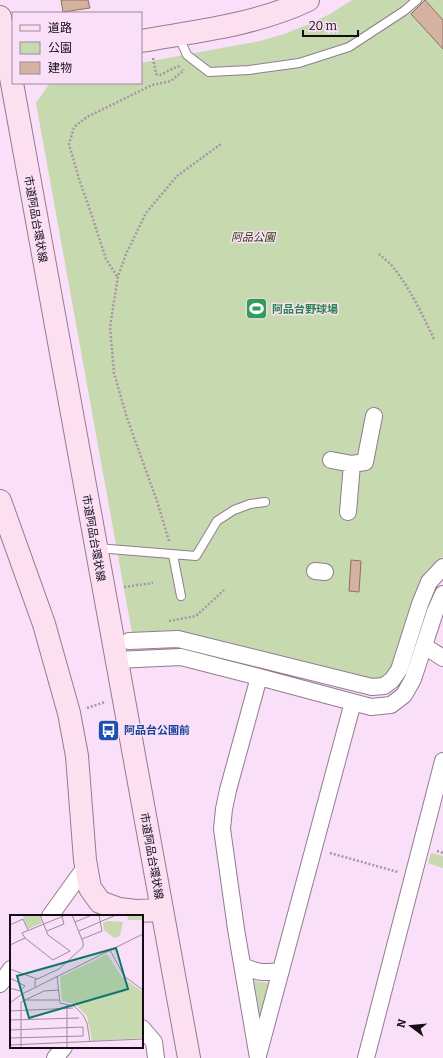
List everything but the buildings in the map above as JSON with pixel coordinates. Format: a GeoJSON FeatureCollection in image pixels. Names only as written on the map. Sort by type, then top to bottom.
{"type":"FeatureCollection","features":[{"type":"Feature","properties":{"kind":"street"},"geometry":{"type":"LineString","coordinates":[[147,49],[178,34],[255,20],[277,13],[308,0]]}},
{"type":"Feature","properties":{"kind":"street","name":"市道阿品台環状線"},"geometry":{"type":"LineString","coordinates":[[0,17],[11,64]]}},
{"type":"Feature","properties":{"kind":"street","name":"市道阿品台環状線"},"geometry":{"type":"LineString","coordinates":[[15,84],[116,660],[189,1058]]}},
{"type":"Feature","properties":{"kind":"street"},"geometry":{"type":"LineString","coordinates":[[331,460],[352,464],[365,462],[374,416]]}},
{"type":"Feature","properties":{"kind":"street"},"geometry":{"type":"LineString","coordinates":[[348,512],[352,464]]}},
{"type":"Feature","properties":{"kind":"street"},"geometry":{"type":"LineString","coordinates":[[0,501],[44,624],[67,707],[77,756],[85,860],[90,888],[100,902],[119,909],[136,911],[162,910]]}},
{"type":"Feature","properties":{"kind":"street"},"geometry":{"type":"LineString","coordinates":[[129,641],[178,638],[372,687],[384,686],[392,680],[399,670],[420,604],[429,582],[443,567]]}},
{"type":"Feature","properties":{"kind":"street"},"geometry":{"type":"LineString","coordinates":[[116,660],[181,657],[371,707],[391,705],[404,695],[413,679],[435,612],[443,594]]}},
{"type":"Feature","properties":{"kind":"street"},"geometry":{"type":"LineString","coordinates":[[424,646],[443,658]]}},
{"type":"Feature","properties":{"kind":"street"},"geometry":{"type":"LineString","coordinates":[[258,1057],[236,929],[222,829],[228,790],[259,677]]}},
{"type":"Feature","properties":{"kind":"street"},"geometry":{"type":"LineString","coordinates":[[258,1057],[353,702]]}},
{"type":"Feature","properties":{"kind":"street"},"geometry":{"type":"LineString","coordinates":[[366,1058],[443,760]]}},
{"type":"Feature","properties":{"kind":"street"},"geometry":{"type":"LineString","coordinates":[[51,915],[86,866]]}},
{"type":"Feature","properties":{"kind":"street"},"geometry":{"type":"LineString","coordinates":[[243,966],[249,969],[268,973],[281,971]]}},
{"type":"Feature","properties":{"kind":"street"},"geometry":{"type":"LineString","coordinates":[[0,984],[10,970]]}},
{"type":"Feature","properties":{"kind":"street"},"geometry":{"type":"LineString","coordinates":[[143,1029],[154,1042],[156,1058]]}},
{"type":"Feature","properties":{"kind":"street"},"geometry":{"type":"LineString","coordinates":[[55,1058],[63,1048]]}},
{"type":"Feature","properties":{"kind":"lane"},"geometry":{"type":"LineString","coordinates":[[178,34],[187,55],[209,72],[249,70],[298,63],[349,47],[404,11],[417,0]]}},
{"type":"Feature","properties":{"kind":"lane"},"geometry":{"type":"LineString","coordinates":[[96,548],[196,556],[217,521],[234,510],[250,504],[265,502]]}},
{"type":"Feature","properties":{"kind":"lane"},"geometry":{"type":"LineString","coordinates":[[173,555],[181,596]]}},
{"type":"Feature","properties":{"kind":"path"},"geometry":{"type":"LineString","coordinates":[[118,276],[106,259],[79,179],[69,144],[74,127],[87,117],[152,85],[171,81],[183,71],[184,65],[176,67],[160,75],[156,74],[147,49]]}},
{"type":"Feature","properties":{"kind":"path"},"geometry":{"type":"LineString","coordinates":[[173,555],[157,501],[127,418],[114,373],[110,327],[118,276],[126,254],[146,213],[176,176],[220,144]]}},
{"type":"Feature","properties":{"kind":"path"},"geometry":{"type":"LineString","coordinates":[[379,254],[392,266],[409,291],[434,339]]}},
{"type":"Feature","properties":{"kind":"path"},"geometry":{"type":"LineString","coordinates":[[119,588],[153,583]]}},
{"type":"Feature","properties":{"kind":"path"},"geometry":{"type":"LineString","coordinates":[[165,622],[196,616],[224,590]]}},
{"type":"Feature","properties":{"kind":"path"},"geometry":{"type":"LineString","coordinates":[[82,709],[106,702]]}},
{"type":"Feature","properties":{"kind":"path"},"geometry":{"type":"LineString","coordinates":[[314,849],[413,876]]}},
{"type":"Feature","properties":{"kind":"green space","name":"阿品公園"},"geometry":{"type":"Polygon","coordinates":[[[352,0],[443,0],[443,557],[423,577],[413,601],[392,666],[383,676],[371,682],[132,633],[36,103],[49,84],[142,84],[142,63],[260,41],[284,34],[330,14],[352,0]]]}},
{"type":"Feature","properties":{"kind":"green space"},"geometry":{"type":"Polygon","coordinates":[[[431,853],[443,856],[443,868],[428,863],[431,853]]]}},
{"type":"Feature","properties":{"kind":"green space"},"geometry":{"type":"Polygon","coordinates":[[[254,981],[269,983],[260,1015],[254,981]]]}},
{"type":"Feature","properties":{"kind":"place","name":"阿品台野球場"},"geometry":{"type":"Point","coordinates":[256,309]}},
{"type":"Feature","properties":{"kind":"place","name":"阿品台公園前"},"geometry":{"type":"Point","coordinates":[109,730]}}]}
